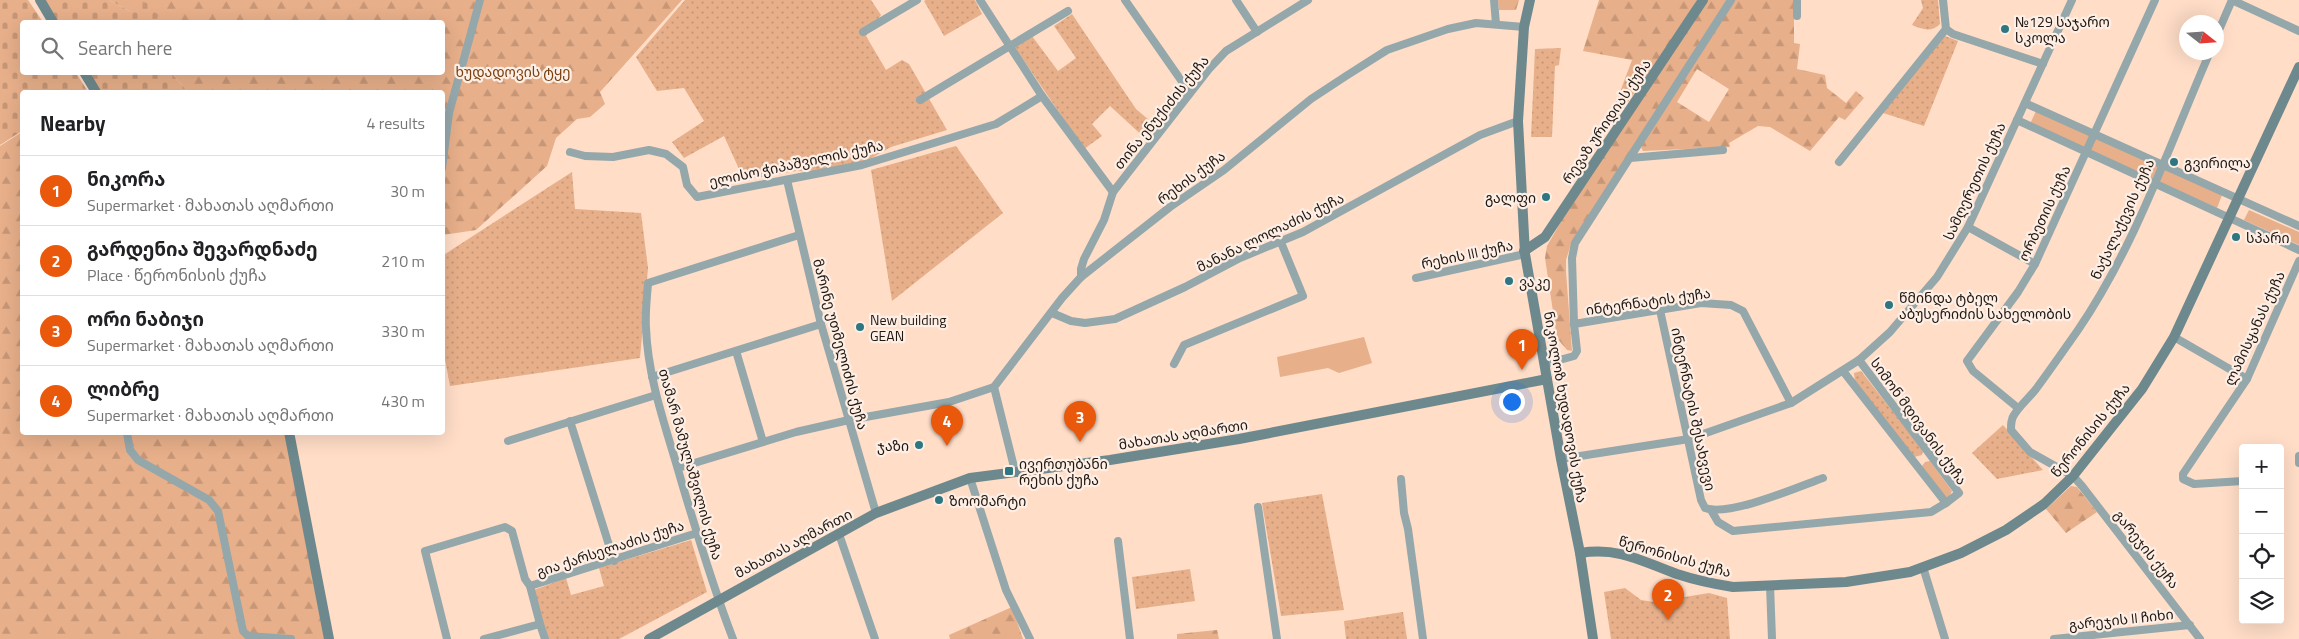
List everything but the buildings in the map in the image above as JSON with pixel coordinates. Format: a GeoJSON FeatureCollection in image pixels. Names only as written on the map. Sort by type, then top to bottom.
{"type":"FeatureCollection","features":[{"type":"Feature","properties":{"kind":"main road"},"geometry":{"type":"LineString","coordinates":[[40,0],[52,20]]}},
{"type":"Feature","properties":{"kind":"main road","name":"ნიკოლოზ ხუდადოვის ქუჩა"},"geometry":{"type":"LineString","coordinates":[[1530,0],[1524,27],[1518,121],[1525,253],[1594,639]]}},
{"type":"Feature","properties":{"kind":"main road","name":"რევაზ ურიდიას ქუჩა"},"geometry":{"type":"LineString","coordinates":[[1525,253],[1545,237],[1703,0]]}},
{"type":"Feature","properties":{"kind":"main road","name":"წერონისის ქუჩა"},"geometry":{"type":"LineString","coordinates":[[1580,553],[1618,552],[1676,573],[1733,587],[1846,582],[1910,572],[1961,553],[2006,530],[2044,504],[2073,476],[2142,389],[2174,337],[2299,67]]}},
{"type":"Feature","properties":{"kind":"main road"},"geometry":{"type":"LineString","coordinates":[[86,75],[95,90]]}},
{"type":"Feature","properties":{"kind":"main road","name":"მახათას აღმართი"},"geometry":{"type":"LineString","coordinates":[[649,639],[876,513],[970,478],[1093,462],[1239,439],[1547,379]]}},
{"type":"Feature","properties":{"kind":"main road"},"geometry":{"type":"LineString","coordinates":[[290,435],[330,639]]}},
{"type":"Feature","properties":{"kind":"street"},"geometry":{"type":"LineString","coordinates":[[445,144],[449,113],[480,0]]}},
{"type":"Feature","properties":{"kind":"street"},"geometry":{"type":"LineString","coordinates":[[863,32],[917,0]]}},
{"type":"Feature","properties":{"kind":"street"},"geometry":{"type":"LineString","coordinates":[[980,0],[1009,48],[1042,96],[1113,192]]}},
{"type":"Feature","properties":{"kind":"street"},"geometry":{"type":"LineString","coordinates":[[1125,0],[1190,93]]}},
{"type":"Feature","properties":{"kind":"street"},"geometry":{"type":"LineString","coordinates":[[1236,0],[1257,32]]}},
{"type":"Feature","properties":{"kind":"street","name":"თინა ენუქიძის ქუჩა"},"geometry":{"type":"LineString","coordinates":[[1081,277],[1084,259],[1104,220],[1113,192],[1190,93],[1226,51],[1308,0]]}},
{"type":"Feature","properties":{"kind":"street"},"geometry":{"type":"LineString","coordinates":[[1494,0],[1496,24]]}},
{"type":"Feature","properties":{"kind":"street"},"geometry":{"type":"LineString","coordinates":[[1574,324],[1572,258],[1575,243],[1731,0]]}},
{"type":"Feature","properties":{"kind":"street"},"geometry":{"type":"LineString","coordinates":[[1797,16],[1798,0]]}},
{"type":"Feature","properties":{"kind":"street"},"geometry":{"type":"LineString","coordinates":[[1839,162],[1946,29],[1942,0]]}},
{"type":"Feature","properties":{"kind":"street","name":"სამღერეთის ქუჩა"},"geometry":{"type":"LineString","coordinates":[[1561,459],[1688,440],[1791,403],[1843,371],[1890,332],[1937,277],[1968,227],[2072,0]]}},
{"type":"Feature","properties":{"kind":"street","name":"ორბეთის ქუჩა"},"geometry":{"type":"LineString","coordinates":[[2018,408],[1973,370],[1967,361],[2018,292],[2035,264],[2155,0]]}},
{"type":"Feature","properties":{"kind":"street"},"geometry":{"type":"LineString","coordinates":[[2224,18],[2232,0],[2299,31]]}},
{"type":"Feature","properties":{"kind":"street"},"geometry":{"type":"LineString","coordinates":[[920,100],[1068,11]]}},
{"type":"Feature","properties":{"kind":"street","name":"რეხის ქუჩა"},"geometry":{"type":"LineString","coordinates":[[994,387],[1062,298],[1081,277],[1170,208],[1224,170],[1311,99],[1387,50],[1448,29],[1476,23],[1524,27]]}},
{"type":"Feature","properties":{"kind":"street"},"geometry":{"type":"LineString","coordinates":[[1946,29],[1959,38],[2043,64]]}},
{"type":"Feature","properties":{"kind":"street","name":"ნაქალაქევის ქუჩა"},"geometry":{"type":"LineString","coordinates":[[2018,408],[2053,367],[2092,310],[2117,265],[2155,184],[2207,60]]}},
{"type":"Feature","properties":{"kind":"street","name":"ელისო ჭიპაშვილის ქუჩა"},"geometry":{"type":"LineString","coordinates":[[570,152],[585,156],[612,157],[649,150],[666,154],[683,167],[687,185],[697,197],[862,165],[996,124],[1042,96]]}},
{"type":"Feature","properties":{"kind":"street"},"geometry":{"type":"LineString","coordinates":[[2025,103],[2299,226]]}},
{"type":"Feature","properties":{"kind":"street"},"geometry":{"type":"LineString","coordinates":[[2017,120],[2299,250]]}},
{"type":"Feature","properties":{"kind":"street","name":"მანანა ლოლაძის ქუჩა"},"geometry":{"type":"LineString","coordinates":[[1052,313],[1071,321],[1085,323],[1115,319],[1280,240],[1303,232],[1480,135],[1518,121]]}},
{"type":"Feature","properties":{"kind":"street"},"geometry":{"type":"LineString","coordinates":[[1630,158],[1723,150]]}},
{"type":"Feature","properties":{"kind":"street","name":"მარინე უთმელიძის ქუჩა"},"geometry":{"type":"LineString","coordinates":[[787,180],[821,324],[876,513]]}},
{"type":"Feature","properties":{"kind":"street"},"geometry":{"type":"LineString","coordinates":[[1968,227],[2035,264]]}},
{"type":"Feature","properties":{"kind":"street","name":"თამარ მამულაშვილის ქუჩა"},"geometry":{"type":"LineString","coordinates":[[733,639],[697,533],[656,395],[646,328],[648,283],[800,235]]}},
{"type":"Feature","properties":{"kind":"street"},"geometry":{"type":"LineString","coordinates":[[1174,364],[1184,345],[1303,296],[1280,240]]}},
{"type":"Feature","properties":{"kind":"street","name":"რეხის III ქუჩა"},"geometry":{"type":"LineString","coordinates":[[1416,278],[1525,253]]}},
{"type":"Feature","properties":{"kind":"street","name":"ლამისყანას ქუჩა"},"geometry":{"type":"LineString","coordinates":[[2239,481],[2194,484],[2183,479],[2188,466],[2247,379],[2299,261]]}},
{"type":"Feature","properties":{"kind":"street","name":"ინტერნატის ქუჩა"},"geometry":{"type":"LineString","coordinates":[[1545,364],[1574,356],[1577,351],[1574,324],[1701,303],[1739,308],[1745,315],[1791,403]]}},
{"type":"Feature","properties":{"kind":"street","name":"ინტერნატის შესახვევი"},"geometry":{"type":"LineString","coordinates":[[1660,310],[1701,500],[1705,508],[1711,510],[1725,509],[1766,499],[1823,478]]}},
{"type":"Feature","properties":{"kind":"street"},"geometry":{"type":"LineString","coordinates":[[652,377],[821,324]]}},
{"type":"Feature","properties":{"kind":"street"},"geometry":{"type":"LineString","coordinates":[[2174,337],[2247,379]]}},
{"type":"Feature","properties":{"kind":"street"},"geometry":{"type":"LineString","coordinates":[[736,351],[762,442]]}},
{"type":"Feature","properties":{"kind":"street","name":"სიმონ მდივანის ქუჩა"},"geometry":{"type":"LineString","coordinates":[[1843,371],[1946,504],[1959,493],[1858,360]]}},
{"type":"Feature","properties":{"kind":"street"},"geometry":{"type":"LineString","coordinates":[[678,468],[762,442],[849,420],[949,402],[994,387],[1015,471]]}},
{"type":"Feature","properties":{"kind":"street"},"geometry":{"type":"LineString","coordinates":[[508,440],[656,395]]}},
{"type":"Feature","properties":{"kind":"street"},"geometry":{"type":"LineString","coordinates":[[2018,408],[2012,418],[2011,430],[2030,452],[2073,476]]}},
{"type":"Feature","properties":{"kind":"street"},"geometry":{"type":"LineString","coordinates":[[570,421],[614,561]]}},
{"type":"Feature","properties":{"kind":"street"},"geometry":{"type":"LineString","coordinates":[[127,435],[130,450],[138,460],[209,500],[218,511],[243,631],[248,636],[291,639]]}},
{"type":"Feature","properties":{"kind":"street"},"geometry":{"type":"LineString","coordinates":[[2299,456],[2299,463]]}},
{"type":"Feature","properties":{"kind":"street","name":"გარეჯის ქუჩა"},"geometry":{"type":"LineString","coordinates":[[2073,476],[2200,639]]}},
{"type":"Feature","properties":{"kind":"street"},"geometry":{"type":"LineString","coordinates":[[970,478],[1006,590],[1030,639]]}},
{"type":"Feature","properties":{"kind":"street"},"geometry":{"type":"LineString","coordinates":[[1401,479],[1404,513],[1408,529],[1423,639]]}},
{"type":"Feature","properties":{"kind":"street"},"geometry":{"type":"LineString","coordinates":[[1711,510],[1718,522],[1733,531],[1931,512],[1946,504]]}},
{"type":"Feature","properties":{"kind":"street"},"geometry":{"type":"LineString","coordinates":[[1258,507],[1277,639]]}},
{"type":"Feature","properties":{"kind":"street","name":"გია ქარსელაძის ქუჩა"},"geometry":{"type":"LineString","coordinates":[[447,639],[425,551],[500,528],[510,528],[514,535],[525,579],[530,586],[545,639]]}},
{"type":"Feature","properties":{"kind":"street","name":"გია ქარსელაძის ქუჩა"},"geometry":{"type":"LineString","coordinates":[[530,586],[614,561],[627,555],[697,533]]}},
{"type":"Feature","properties":{"kind":"street"},"geometry":{"type":"LineString","coordinates":[[839,534],[875,639]]}},
{"type":"Feature","properties":{"kind":"street"},"geometry":{"type":"LineString","coordinates":[[1118,541],[1130,639]]}},
{"type":"Feature","properties":{"kind":"street"},"geometry":{"type":"LineString","coordinates":[[1923,567],[1945,639]]}},
{"type":"Feature","properties":{"kind":"street"},"geometry":{"type":"LineString","coordinates":[[1770,585],[1772,639]]}},
{"type":"Feature","properties":{"kind":"street"},"geometry":{"type":"LineString","coordinates":[[484,639],[540,624]]}},
{"type":"Feature","properties":{"kind":"street","name":"გარეჯის II ჩიხი"},"geometry":{"type":"LineString","coordinates":[[2054,639],[2190,625]]}},
{"type":"Feature","properties":{"kind":"green space"},"geometry":{"type":"Polygon","coordinates":[[[0,0],[28,0],[42,20],[20,20],[20,75],[77,75],[87,90],[20,90],[20,132],[0,145],[0,0]]]}},
{"type":"Feature","properties":{"kind":"green space"},"geometry":{"type":"Polygon","coordinates":[[[44,0],[109,0],[131,12],[146,1],[162,20],[57,20],[44,0]]]}},
{"type":"Feature","properties":{"kind":"green space","name":"ხუდადოვის ტყე"},"geometry":{"type":"Polygon","coordinates":[[[109,0],[682,0],[600,92],[605,104],[590,117],[577,119],[556,138],[547,166],[476,230],[445,235],[445,90],[186,90],[173,75],[445,75],[445,20],[159,20],[131,12],[109,0]]]}},
{"type":"Feature","properties":{"kind":"green space"},"geometry":{"type":"Polygon","coordinates":[[[685,0],[871,0],[881,15],[866,36],[886,70],[902,60],[909,64],[947,130],[891,147],[861,164],[820,172],[796,171],[744,180],[724,136],[684,158],[672,142],[704,121],[684,88],[657,91],[636,57],[685,0]]]}},
{"type":"Feature","properties":{"kind":"green space"},"geometry":{"type":"Polygon","coordinates":[[[975,0],[982,14],[944,36],[924,1],[975,0]]]}},
{"type":"Feature","properties":{"kind":"green space"},"geometry":{"type":"Polygon","coordinates":[[[1498,0],[1519,0],[1516,10],[1499,10],[1498,0]]]}},
{"type":"Feature","properties":{"kind":"green space"},"geometry":{"type":"Polygon","coordinates":[[[1599,0],[1697,0],[1667,50],[1605,132],[1632,60],[1583,51],[1599,0]]]}},
{"type":"Feature","properties":{"kind":"green space"},"geometry":{"type":"Polygon","coordinates":[[[1706,0],[1727,0],[1572,241],[1566,260],[1572,351],[1567,350],[1557,338],[1545,258],[1547,246],[1574,199],[1706,0]]]}},
{"type":"Feature","properties":{"kind":"green space"},"geometry":{"type":"Polygon","coordinates":[[[1732,0],[1794,0],[1794,43],[1800,44],[1797,69],[1825,75],[1827,88],[1846,103],[1856,91],[1864,98],[1845,120],[1839,117],[1810,151],[1770,127],[1758,126],[1729,143],[1730,147],[1643,151],[1641,147],[1732,0]],[[1697,69],[1677,102],[1709,122],[1729,89],[1697,69]]]}},
{"type":"Feature","properties":{"kind":"green space"},"geometry":{"type":"Polygon","coordinates":[[[1921,0],[1938,0],[1940,24],[1933,29],[1923,29],[1912,25],[1923,8],[1921,0]]]}},
{"type":"Feature","properties":{"kind":"green space"},"geometry":{"type":"Polygon","coordinates":[[[1072,14],[1136,109],[1156,126],[1146,139],[1110,106],[1092,124],[1102,136],[1084,149],[1012,43],[1029,32],[1058,71],[1076,58],[1054,26],[1072,14]]]}},
{"type":"Feature","properties":{"kind":"green space"},"geometry":{"type":"Polygon","coordinates":[[[1945,36],[1958,41],[1924,126],[1883,113],[1945,36]]]}},
{"type":"Feature","properties":{"kind":"green space"},"geometry":{"type":"Polygon","coordinates":[[[1561,48],[1559,65],[1555,66],[1552,137],[1531,137],[1535,49],[1561,48]]]}},
{"type":"Feature","properties":{"kind":"green space"},"geometry":{"type":"Polygon","coordinates":[[[90,75],[173,75],[186,90],[100,90],[90,75]]]}},
{"type":"Feature","properties":{"kind":"green space"},"geometry":{"type":"Polygon","coordinates":[[[2036,111],[2222,195],[2217,208],[2030,124],[2036,111]]]}},
{"type":"Feature","properties":{"kind":"green space"},"geometry":{"type":"Polygon","coordinates":[[[20,133],[20,435],[290,435],[331,639],[0,639],[0,146],[20,133]]]}},
{"type":"Feature","properties":{"kind":"green space"},"geometry":{"type":"Polygon","coordinates":[[[956,146],[1003,213],[892,301],[871,170],[956,146]]]}},
{"type":"Feature","properties":{"kind":"green space"},"geometry":{"type":"Polygon","coordinates":[[[572,172],[575,209],[641,213],[648,268],[640,358],[450,386],[445,360],[445,254],[572,172]]]}},
{"type":"Feature","properties":{"kind":"green space"},"geometry":{"type":"Polygon","coordinates":[[[2249,210],[2299,232],[2299,245],[2244,220],[2249,210]]]}},
{"type":"Feature","properties":{"kind":"green space"},"geometry":{"type":"Polygon","coordinates":[[[1364,337],[1372,363],[1339,373],[1328,368],[1280,377],[1277,357],[1364,337]]]}},
{"type":"Feature","properties":{"kind":"green space"},"geometry":{"type":"Polygon","coordinates":[[[1861,371],[1923,450],[1922,455],[1914,457],[1855,382],[1854,373],[1861,371]]]}},
{"type":"Feature","properties":{"kind":"green space"},"geometry":{"type":"Polygon","coordinates":[[[2003,425],[2043,470],[1997,479],[1972,453],[2003,425]]]}},
{"type":"Feature","properties":{"kind":"green space"},"geometry":{"type":"Polygon","coordinates":[[[1930,461],[1952,491],[1949,497],[1945,498],[1922,466],[1925,462],[1930,461]]]}},
{"type":"Feature","properties":{"kind":"green space"},"geometry":{"type":"Polygon","coordinates":[[[2071,486],[2077,487],[2097,512],[2066,533],[2046,509],[2071,486]]]}},
{"type":"Feature","properties":{"kind":"green space"},"geometry":{"type":"Polygon","coordinates":[[[1322,494],[1344,610],[1281,616],[1262,503],[1322,494]]]}},
{"type":"Feature","properties":{"kind":"green space"},"geometry":{"type":"Polygon","coordinates":[[[691,540],[707,592],[619,639],[548,639],[534,590],[566,578],[571,595],[604,586],[599,568],[691,540]]]}},
{"type":"Feature","properties":{"kind":"green space"},"geometry":{"type":"Polygon","coordinates":[[[1190,569],[1195,601],[1136,609],[1132,577],[1190,569]]]}},
{"type":"Feature","properties":{"kind":"green space"},"geometry":{"type":"Polygon","coordinates":[[[1625,588],[1641,600],[1654,602],[1709,593],[1727,598],[1730,639],[1611,639],[1604,592],[1625,588]]]}},
{"type":"Feature","properties":{"kind":"green space"},"geometry":{"type":"Polygon","coordinates":[[[1012,607],[1023,639],[950,639],[949,635],[1012,607]]]}},
{"type":"Feature","properties":{"kind":"green space"},"geometry":{"type":"Polygon","coordinates":[[[1403,612],[1407,639],[1346,639],[1344,621],[1403,612]]]}},
{"type":"Feature","properties":{"kind":"green space"},"geometry":{"type":"Polygon","coordinates":[[[1217,630],[1219,639],[1177,639],[1177,634],[1217,630]]]}},
{"type":"Feature","properties":{"kind":"place","name":"№129 საჯარო სკოლა"},"geometry":{"type":"Point","coordinates":[2005,29]}},
{"type":"Feature","properties":{"kind":"place","name":"გვირილა"},"geometry":{"type":"Point","coordinates":[2174,162]}},
{"type":"Feature","properties":{"kind":"place","name":"გალფი"},"geometry":{"type":"Point","coordinates":[1546,197]}},
{"type":"Feature","properties":{"kind":"place","name":"სპარი"},"geometry":{"type":"Point","coordinates":[2236,237]}},
{"type":"Feature","properties":{"kind":"place","name":"ვაკე"},"geometry":{"type":"Point","coordinates":[1509,281]}},
{"type":"Feature","properties":{"kind":"place","name":"წმინდა ტბელ აბუსერიძის სახელობის"},"geometry":{"type":"Point","coordinates":[1889,305]}},
{"type":"Feature","properties":{"kind":"place","name":"New building GEAN"},"geometry":{"type":"Point","coordinates":[860,327]}},
{"type":"Feature","properties":{"kind":"place","name":"ნიკორა"},"geometry":{"type":"Point","coordinates":[1522,370]}},
{"type":"Feature","properties":{"kind":"place","name":"ორი ნაბიჯი"},"geometry":{"type":"Point","coordinates":[1080,442]}},
{"type":"Feature","properties":{"kind":"place","name":"ჯაზი"},"geometry":{"type":"Point","coordinates":[919,445]}},
{"type":"Feature","properties":{"kind":"place","name":"ლიბრე"},"geometry":{"type":"Point","coordinates":[947,446]}},
{"type":"Feature","properties":{"kind":"place","name":"ივერთუბანი რეხის ქუჩა"},"geometry":{"type":"Point","coordinates":[1009,471]}},
{"type":"Feature","properties":{"kind":"place","name":"ზოომარტი"},"geometry":{"type":"Point","coordinates":[939,500]}},
{"type":"Feature","properties":{"kind":"place","name":"გარდენია შევარდნაძე"},"geometry":{"type":"Point","coordinates":[1668,620]}}]}
